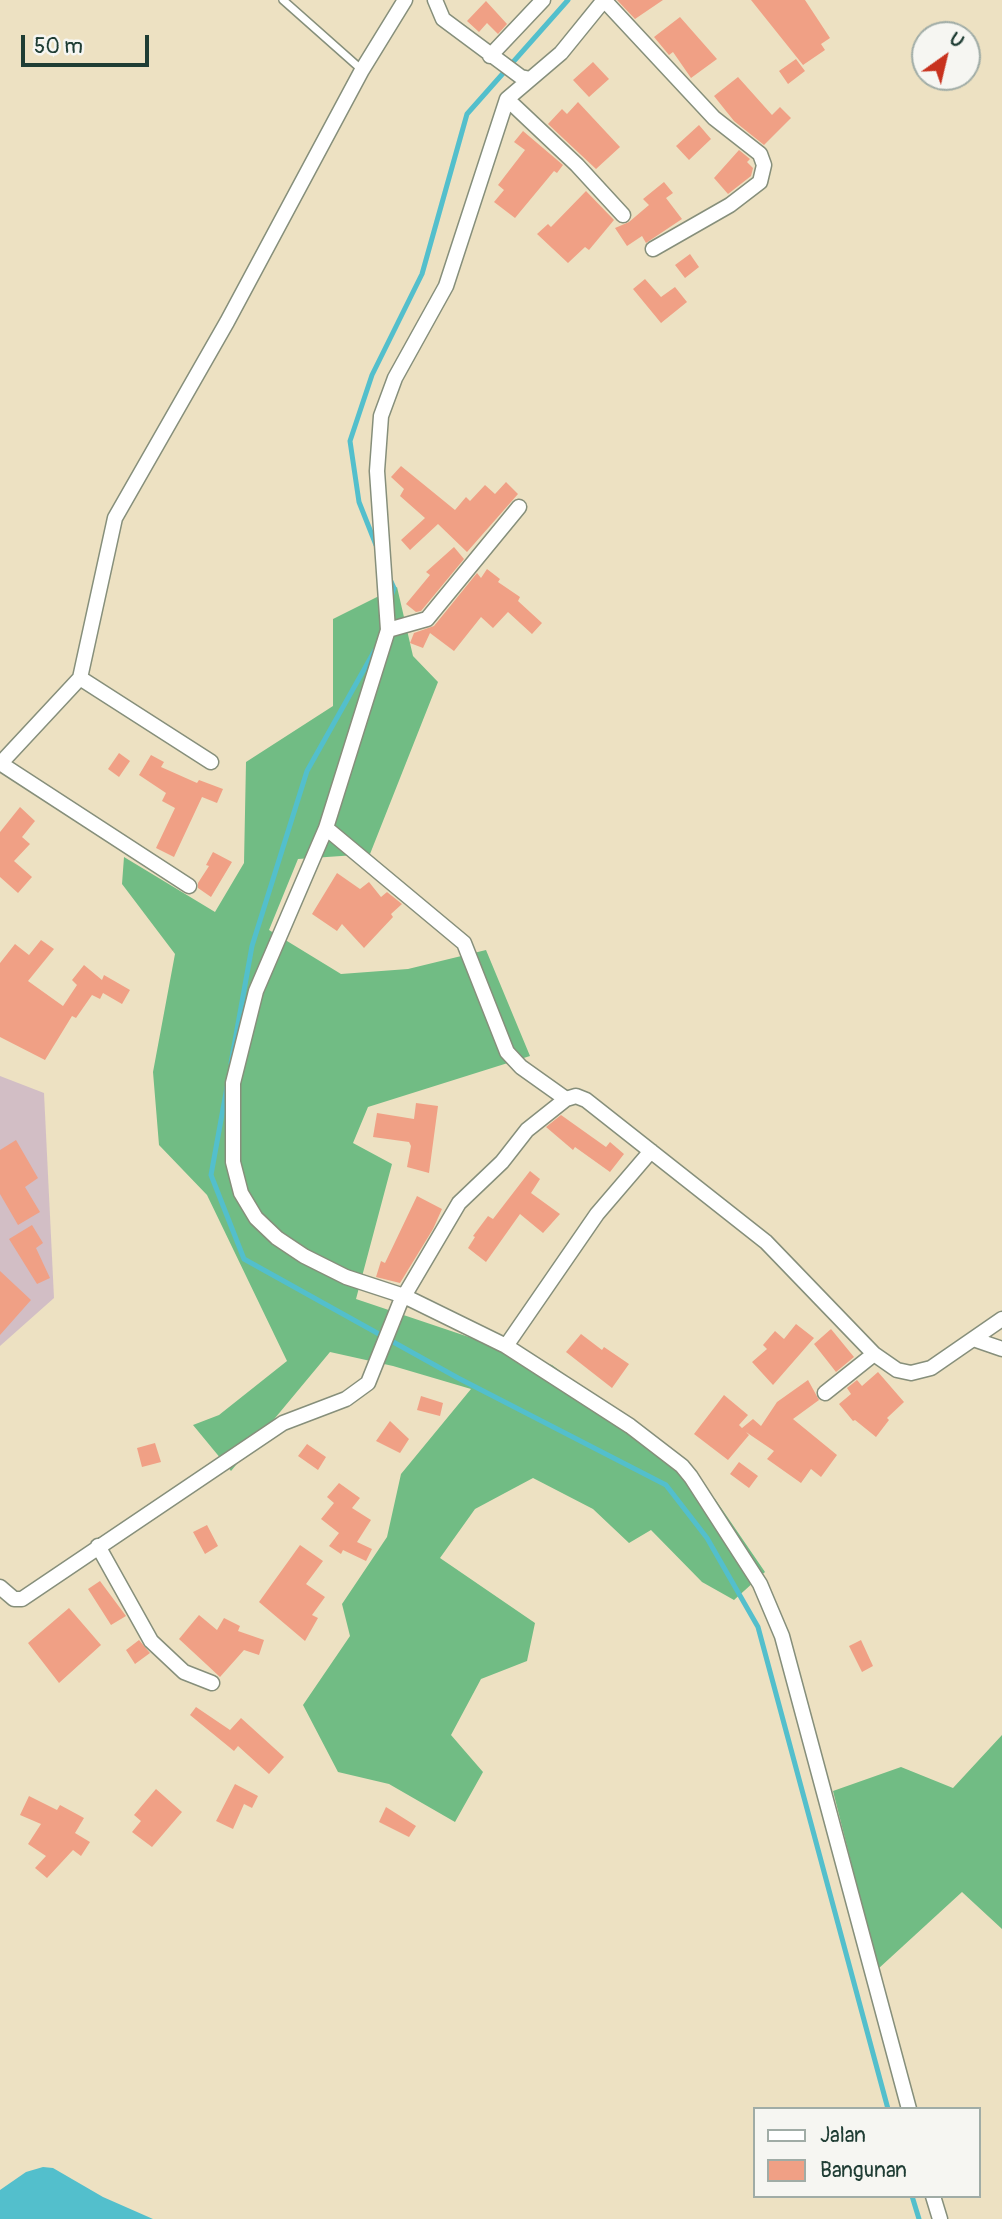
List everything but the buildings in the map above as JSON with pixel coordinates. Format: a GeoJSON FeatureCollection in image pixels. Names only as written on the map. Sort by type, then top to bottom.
{"type":"FeatureCollection","features":[{"type":"Feature","properties":{"kind":"street"},"geometry":{"type":"LineString","coordinates":[[190,886],[0,764],[80,678],[115,518],[227,322],[362,70],[405,0]]}},
{"type":"Feature","properties":{"kind":"street"},"geometry":{"type":"LineString","coordinates":[[435,0],[443,19],[525,78]]}},
{"type":"Feature","properties":{"kind":"street"},"geometry":{"type":"LineString","coordinates":[[493,57],[543,0]]}},
{"type":"Feature","properties":{"kind":"street"},"geometry":{"type":"LineString","coordinates":[[653,249],[730,205],[760,181],[764,165],[760,154],[715,118],[604,0],[561,53],[525,78],[507,99],[446,286],[395,378],[381,416],[377,471],[388,630],[326,828],[256,991],[233,1083],[233,1162],[241,1193],[256,1218],[277,1238],[346,1278],[506,1346],[630,1426],[682,1466],[760,1584],[782,1636],[908,2107]]}},
{"type":"Feature","properties":{"kind":"street"},"geometry":{"type":"LineString","coordinates":[[507,99],[623,215]]}},
{"type":"Feature","properties":{"kind":"street"},"geometry":{"type":"LineString","coordinates":[[388,630],[427,619],[519,507]]}},
{"type":"Feature","properties":{"kind":"street"},"geometry":{"type":"LineString","coordinates":[[80,678],[211,762]]}},
{"type":"Feature","properties":{"kind":"street"},"geometry":{"type":"LineString","coordinates":[[326,828],[464,943],[507,1052],[521,1067],[566,1099]]}},
{"type":"Feature","properties":{"kind":"street"},"geometry":{"type":"LineString","coordinates":[[0,1587],[14,1599],[22,1599],[283,1423],[346,1399],[368,1383],[402,1300],[459,1203],[502,1162],[527,1130],[566,1099],[576,1096],[586,1100],[766,1242],[874,1354],[897,1370],[920,1372],[1002,1319]]}},
{"type":"Feature","properties":{"kind":"street"},"geometry":{"type":"LineString","coordinates":[[506,1346],[597,1214],[651,1151]]}},
{"type":"Feature","properties":{"kind":"street"},"geometry":{"type":"LineString","coordinates":[[973,1339],[1002,1349]]}},
{"type":"Feature","properties":{"kind":"street"},"geometry":{"type":"LineString","coordinates":[[825,1393],[874,1354]]}},
{"type":"Feature","properties":{"kind":"street"},"geometry":{"type":"LineString","coordinates":[[98,1546],[151,1641],[184,1672],[212,1683]]}},
{"type":"Feature","properties":{"kind":"street"},"geometry":{"type":"LineString","coordinates":[[934,2198],[940,2219]]}},
{"type":"Feature","properties":{"kind":"lane"},"geometry":{"type":"LineString","coordinates":[[283,0],[362,70]]}},
{"type":"Feature","properties":{"kind":"shaded area"},"geometry":{"type":"Polygon","coordinates":[[[0,1076],[44,1093],[54,1298],[0,1346],[0,1076]]]}},
{"type":"Feature","properties":{"kind":"green space"},"geometry":{"type":"Polygon","coordinates":[[[397,587],[413,656],[438,682],[370,854],[298,859],[269,930],[341,974],[408,969],[486,950],[530,1056],[368,1107],[353,1143],[392,1164],[356,1299],[552,1365],[611,1409],[661,1458],[715,1499],[765,1572],[734,1600],[702,1582],[651,1530],[629,1543],[593,1509],[533,1478],[475,1509],[440,1558],[535,1623],[527,1661],[481,1679],[451,1735],[483,1772],[455,1822],[389,1784],[338,1772],[303,1705],[350,1636],[342,1604],[387,1537],[401,1474],[471,1389],[393,1366],[330,1352],[231,1471],[193,1425],[219,1415],[287,1361],[207,1195],[159,1145],[153,1072],[175,954],[122,884],[124,857],[215,912],[244,863],[246,762],[333,706],[333,619],[397,587]]]}},
{"type":"Feature","properties":{"kind":"green space"},"geometry":{"type":"Polygon","coordinates":[[[1002,1735],[1002,1929],[962,1892],[878,1969],[833,1791],[901,1767],[953,1788],[1002,1735]]]}},
{"type":"Feature","properties":{"kind":"water"},"geometry":{"type":"Polygon","coordinates":[[[43,2167],[53,2168],[103,2197],[153,2219],[0,2219],[0,2190],[26,2172],[43,2167]]]}},
{"type":"Feature","properties":{"kind":"waterway"},"geometry":{"type":"LineString","coordinates":[[376,545],[359,502],[350,441],[372,375],[422,274],[467,114],[568,0]]}},
{"type":"Feature","properties":{"kind":"waterway"},"geometry":{"type":"LineString","coordinates":[[389,577],[394,588],[391,597]]}},
{"type":"Feature","properties":{"kind":"waterway"},"geometry":{"type":"LineString","coordinates":[[231,1063],[252,946],[307,771],[375,650]]}},
{"type":"Feature","properties":{"kind":"waterway"},"geometry":{"type":"LineString","coordinates":[[227,1087],[211,1175],[244,1259],[458,1378],[666,1485],[707,1538],[758,1627],[887,2107]]}},
{"type":"Feature","properties":{"kind":"waterway"},"geometry":{"type":"LineString","coordinates":[[913,2198],[919,2219]]}}]}
